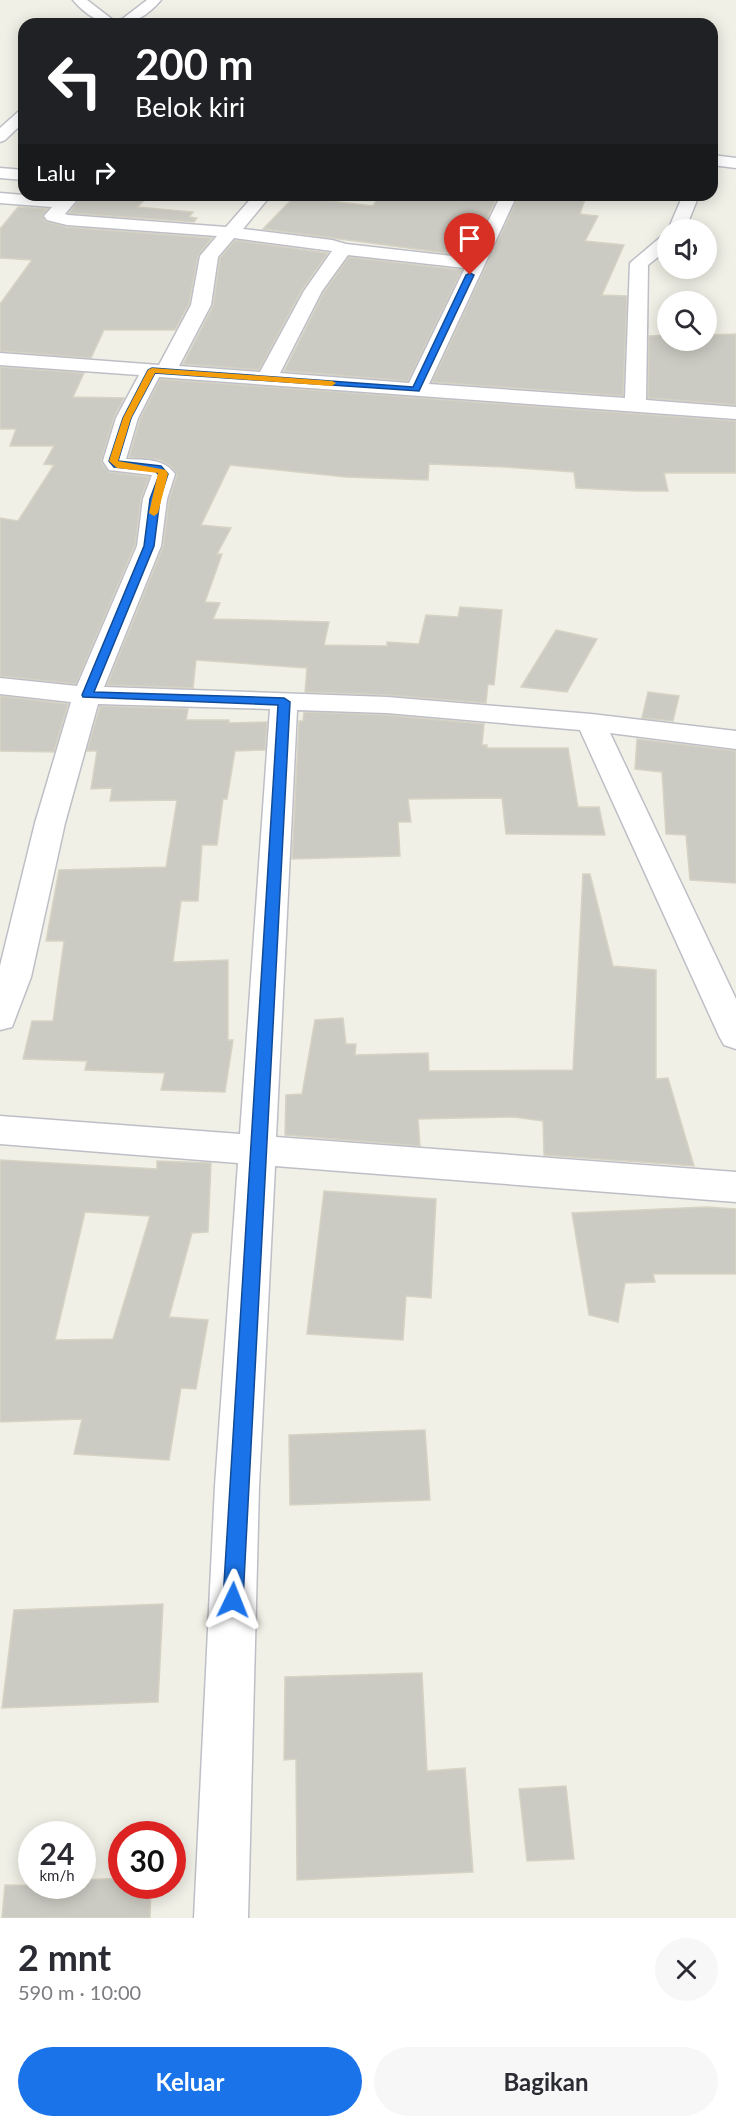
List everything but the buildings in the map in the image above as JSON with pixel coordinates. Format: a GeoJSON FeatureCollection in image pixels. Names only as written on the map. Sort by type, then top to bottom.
{"type":"FeatureCollection","features":[{"type":"Feature","properties":{"kind":"street"},"geometry":{"type":"LineString","coordinates":[[79,0],[103,18]]}},
{"type":"Feature","properties":{"kind":"street"},"geometry":{"type":"LineString","coordinates":[[131,18],[155,0]]}},
{"type":"Feature","properties":{"kind":"street"},"geometry":{"type":"LineString","coordinates":[[0,136],[18,120]]}},
{"type":"Feature","properties":{"kind":"street"},"geometry":{"type":"LineString","coordinates":[[718,161],[736,163]]}},
{"type":"Feature","properties":{"kind":"street"},"geometry":{"type":"LineString","coordinates":[[0,173],[18,174]]}},
{"type":"Feature","properties":{"kind":"street"},"geometry":{"type":"LineString","coordinates":[[0,198],[18,198]]}},
{"type":"Feature","properties":{"kind":"street"},"geometry":{"type":"LineString","coordinates":[[66,201],[52,214],[55,218],[228,232],[332,244],[343,249],[477,264]]}},
{"type":"Feature","properties":{"kind":"street"},"geometry":{"type":"LineString","coordinates":[[0,1018],[14,977],[50,823],[87,695],[149,546],[155,499],[164,474],[157,468],[117,465],[114,461],[127,418],[201,305],[209,256],[257,201]]}},
{"type":"Feature","properties":{"kind":"street"},"geometry":{"type":"LineString","coordinates":[[416,389],[463,286],[477,264],[506,201]]}},
{"type":"Feature","properties":{"kind":"street"},"geometry":{"type":"LineString","coordinates":[[681,219],[688,201]]}},
{"type":"Feature","properties":{"kind":"street"},"geometry":{"type":"LineString","coordinates":[[267,378],[314,291],[343,249]]}},
{"type":"Feature","properties":{"kind":"street"},"geometry":{"type":"LineString","coordinates":[[635,407],[639,263],[657,249]]}},
{"type":"Feature","properties":{"kind":"street"},"geometry":{"type":"LineString","coordinates":[[0,359],[736,413]]}},
{"type":"Feature","properties":{"kind":"street"},"geometry":{"type":"LineString","coordinates":[[0,686],[87,695],[387,705],[591,722],[736,740]]}},
{"type":"Feature","properties":{"kind":"street"},"geometry":{"type":"LineString","coordinates":[[221,1918],[237,1486],[284,702]]}},
{"type":"Feature","properties":{"kind":"street"},"geometry":{"type":"LineString","coordinates":[[591,722],[736,1036]]}},
{"type":"Feature","properties":{"kind":"street"},"geometry":{"type":"LineString","coordinates":[[0,1130],[259,1148],[438,1166],[736,1187]]}},
{"type":"Feature","properties":{"kind":"slow traffic"},"geometry":{"type":"LineString","coordinates":[[154,513],[155,499],[164,474],[161,470],[114,463],[127,418],[152,370],[332,383]]}},
{"type":"Feature","properties":{"kind":"route"},"geometry":{"type":"LineString","coordinates":[[233,1600],[237,1486],[284,702],[87,695],[149,546],[155,499],[164,474],[157,468],[117,465],[114,461],[127,418],[152,370],[416,389],[470,275]]}}]}
